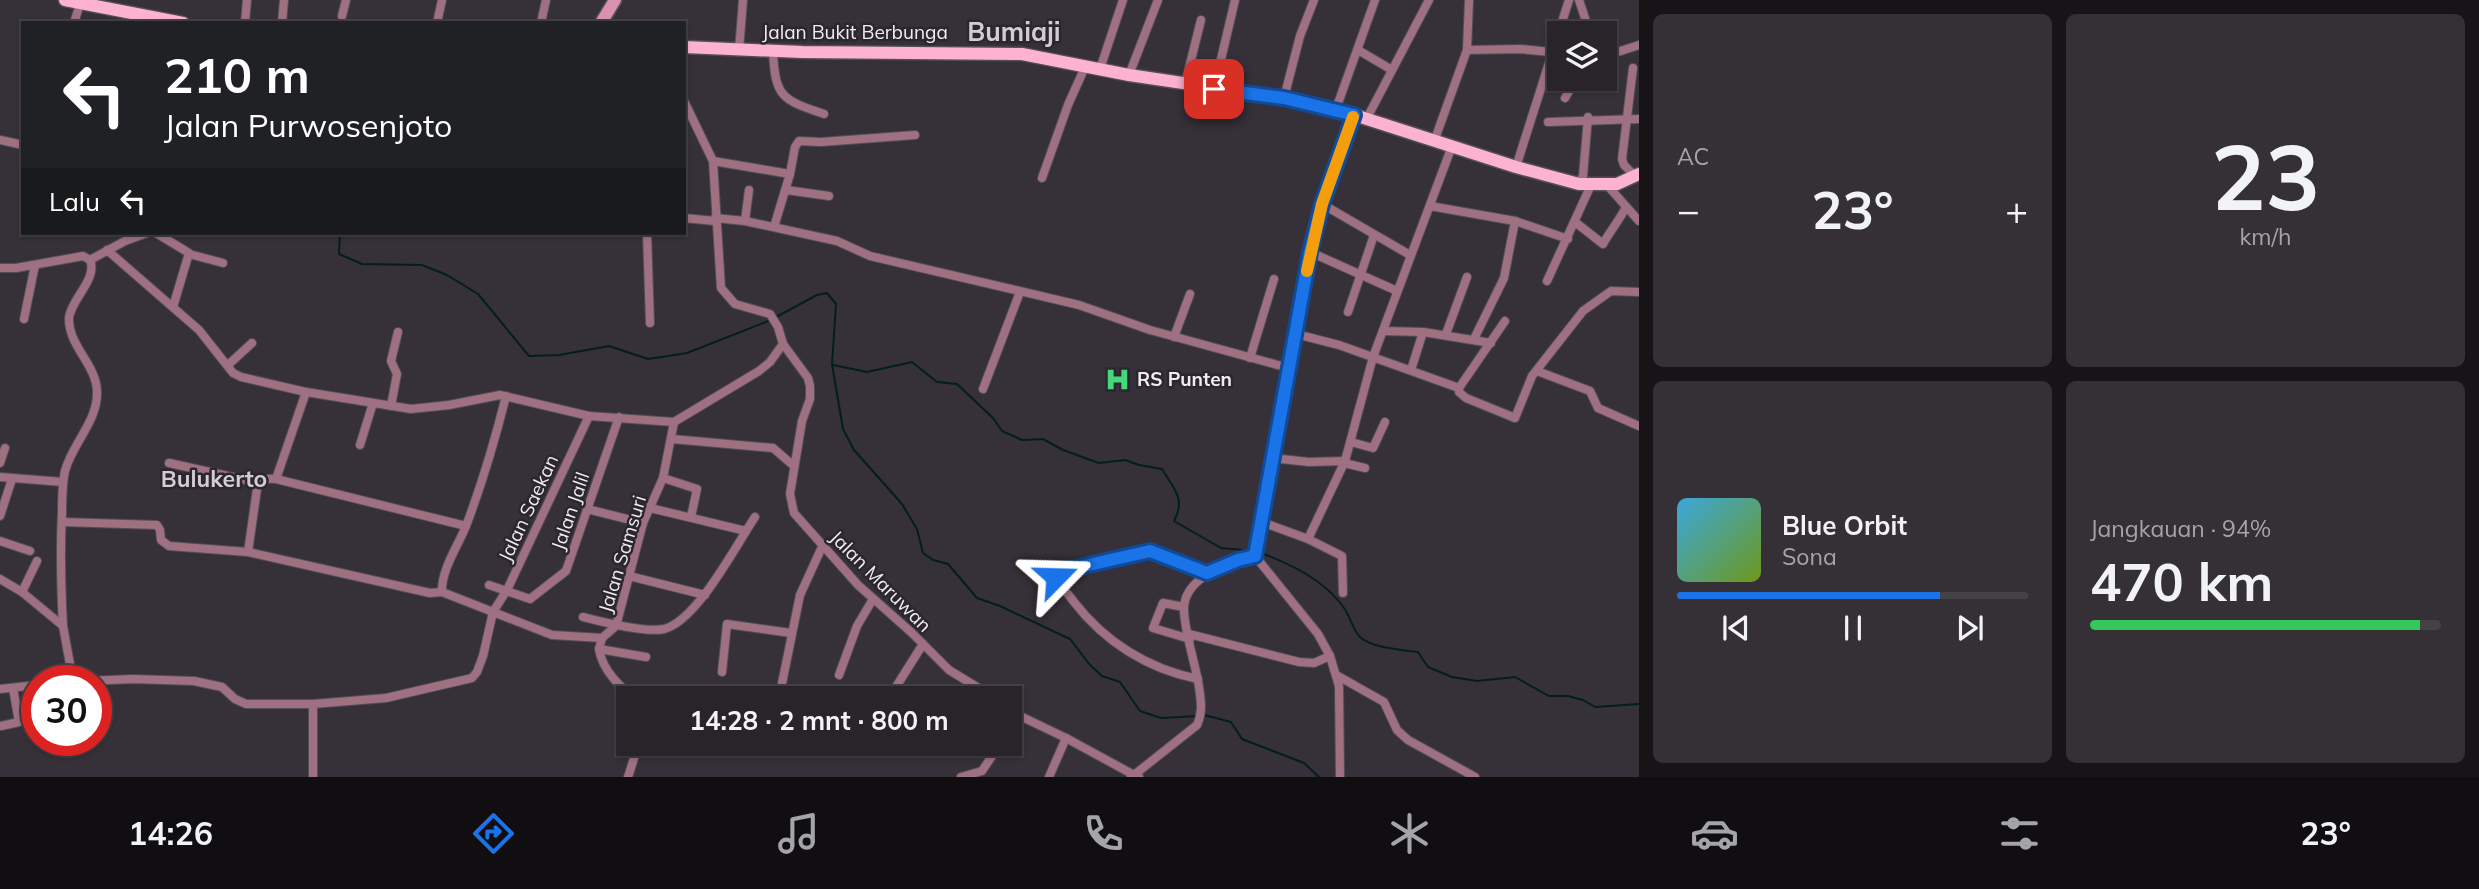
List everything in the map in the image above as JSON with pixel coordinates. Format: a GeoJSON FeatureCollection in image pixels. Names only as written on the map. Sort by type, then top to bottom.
{"type":"FeatureCollection","features":[{"type":"Feature","properties":{"kind":"main road"},"geometry":{"type":"LineString","coordinates":[[65,0],[172,21]]}},
{"type":"Feature","properties":{"kind":"main road","name":"Jalan Bukit Berbunga"},"geometry":{"type":"LineString","coordinates":[[686,47],[773,51],[1009,52],[1336,109],[1516,167],[1584,178],[1607,185],[1617,184],[1637,175]]}},
{"type":"Feature","properties":{"kind":"street"},"geometry":{"type":"LineString","coordinates":[[244,21],[247,0]]}},
{"type":"Feature","properties":{"kind":"street"},"geometry":{"type":"LineString","coordinates":[[282,21],[285,0]]}},
{"type":"Feature","properties":{"kind":"street"},"geometry":{"type":"LineString","coordinates":[[342,16],[346,0]]}},
{"type":"Feature","properties":{"kind":"street"},"geometry":{"type":"LineString","coordinates":[[437,21],[442,0]]}},
{"type":"Feature","properties":{"kind":"street"},"geometry":{"type":"LineString","coordinates":[[541,21],[546,0]]}},
{"type":"Feature","properties":{"kind":"street"},"geometry":{"type":"LineString","coordinates":[[602,21],[615,0]]}},
{"type":"Feature","properties":{"kind":"street"},"geometry":{"type":"LineString","coordinates":[[739,50],[743,0]]}},
{"type":"Feature","properties":{"kind":"street"},"geometry":{"type":"LineString","coordinates":[[1100,69],[1123,0]]}},
{"type":"Feature","properties":{"kind":"street"},"geometry":{"type":"LineString","coordinates":[[1129,75],[1158,0]]}},
{"type":"Feature","properties":{"kind":"street"},"geometry":{"type":"LineString","coordinates":[[1214,89],[1235,0]]}},
{"type":"Feature","properties":{"kind":"street"},"geometry":{"type":"LineString","coordinates":[[1284,98],[1300,36],[1314,0]]}},
{"type":"Feature","properties":{"kind":"street"},"geometry":{"type":"LineString","coordinates":[[1336,109],[1375,0]]}},
{"type":"Feature","properties":{"kind":"street"},"geometry":{"type":"LineString","coordinates":[[1367,118],[1429,0]]}},
{"type":"Feature","properties":{"kind":"street"},"geometry":{"type":"LineString","coordinates":[[1435,139],[1467,50],[1469,0]]}},
{"type":"Feature","properties":{"kind":"street"},"geometry":{"type":"LineString","coordinates":[[1562,21],[1569,0]]}},
{"type":"Feature","properties":{"kind":"street"},"geometry":{"type":"LineString","coordinates":[[1579,0],[1586,21]]}},
{"type":"Feature","properties":{"kind":"street"},"geometry":{"type":"LineString","coordinates":[[75,21],[80,4]]}},
{"type":"Feature","properties":{"kind":"street"},"geometry":{"type":"LineString","coordinates":[[1185,84],[1201,20]]}},
{"type":"Feature","properties":{"kind":"street"},"geometry":{"type":"LineString","coordinates":[[1617,52],[1639,45]]}},
{"type":"Feature","properties":{"kind":"street"},"geometry":{"type":"LineString","coordinates":[[1358,50],[1392,69]]}},
{"type":"Feature","properties":{"kind":"street"},"geometry":{"type":"LineString","coordinates":[[1467,50],[1547,52]]}},
{"type":"Feature","properties":{"kind":"street"},"geometry":{"type":"LineString","coordinates":[[773,51],[774,77],[779,91],[791,101],[824,114]]}},
{"type":"Feature","properties":{"kind":"street"},"geometry":{"type":"LineString","coordinates":[[1516,167],[1547,65]]}},
{"type":"Feature","properties":{"kind":"street"},"geometry":{"type":"LineString","coordinates":[[1042,178],[1068,104],[1085,67]]}},
{"type":"Feature","properties":{"kind":"street"},"geometry":{"type":"LineString","coordinates":[[1633,68],[1622,159],[1623,164],[1637,175]]}},
{"type":"Feature","properties":{"kind":"street"},"geometry":{"type":"LineString","coordinates":[[1565,98],[1569,91]]}},
{"type":"Feature","properties":{"kind":"street"},"geometry":{"type":"LineString","coordinates":[[686,105],[713,161],[715,219]]}},
{"type":"Feature","properties":{"kind":"street"},"geometry":{"type":"LineString","coordinates":[[1340,777],[1338,676],[1318,634],[1256,552],[1310,252],[1322,204],[1354,115]]}},
{"type":"Feature","properties":{"kind":"street"},"geometry":{"type":"LineString","coordinates":[[1547,281],[1576,222],[1584,178],[1588,118]]}},
{"type":"Feature","properties":{"kind":"street"},"geometry":{"type":"LineString","coordinates":[[1548,122],[1588,118],[1639,119]]}},
{"type":"Feature","properties":{"kind":"street"},"geometry":{"type":"LineString","coordinates":[[774,227],[786,190],[795,147],[799,141],[821,142],[915,135]]}},
{"type":"Feature","properties":{"kind":"street"},"geometry":{"type":"LineString","coordinates":[[0,140],[21,145]]}},
{"type":"Feature","properties":{"kind":"street"},"geometry":{"type":"LineString","coordinates":[[1308,539],[1345,462],[1373,357],[1452,146]]}},
{"type":"Feature","properties":{"kind":"street"},"geometry":{"type":"LineString","coordinates":[[713,161],[790,174]]}},
{"type":"Feature","properties":{"kind":"street"},"geometry":{"type":"LineString","coordinates":[[1607,185],[1639,221]]}},
{"type":"Feature","properties":{"kind":"street"},"geometry":{"type":"LineString","coordinates":[[745,221],[749,190]]}},
{"type":"Feature","properties":{"kind":"street"},"geometry":{"type":"LineString","coordinates":[[786,190],[829,196]]}},
{"type":"Feature","properties":{"kind":"street"},"geometry":{"type":"LineString","coordinates":[[1322,204],[1410,255]]}},
{"type":"Feature","properties":{"kind":"street"},"geometry":{"type":"LineString","coordinates":[[1430,205],[1515,221],[1568,239]]}},
{"type":"Feature","properties":{"kind":"street"},"geometry":{"type":"LineString","coordinates":[[1576,222],[1603,244],[1626,206]]}},
{"type":"Feature","properties":{"kind":"street"},"geometry":{"type":"LineString","coordinates":[[686,218],[745,221],[837,241],[870,256],[1079,305],[1174,337],[1289,368]]}},
{"type":"Feature","properties":{"kind":"street","name":"Jalan Maruwan"},"geometry":{"type":"LineString","coordinates":[[715,219],[720,285],[724,293],[735,303],[770,314],[778,327],[783,344],[808,378],[811,392],[802,421],[790,494],[794,513],[822,547],[873,599],[949,670],[975,686]]}},
{"type":"Feature","properties":{"kind":"street"},"geometry":{"type":"LineString","coordinates":[[1474,339],[1504,278],[1515,221]]}},
{"type":"Feature","properties":{"kind":"street"},"geometry":{"type":"LineString","coordinates":[[90,260],[142,235]]}},
{"type":"Feature","properties":{"kind":"street"},"geometry":{"type":"LineString","coordinates":[[159,235],[189,254],[223,263]]}},
{"type":"Feature","properties":{"kind":"street"},"geometry":{"type":"LineString","coordinates":[[647,235],[650,323]]}},
{"type":"Feature","properties":{"kind":"street"},"geometry":{"type":"LineString","coordinates":[[1348,312],[1374,235]]}},
{"type":"Feature","properties":{"kind":"street"},"geometry":{"type":"LineString","coordinates":[[107,250],[200,330],[233,373],[306,392],[391,406],[417,409],[489,396],[506,396],[589,416],[674,422],[759,371],[770,362],[783,344]]}},
{"type":"Feature","properties":{"kind":"street"},"geometry":{"type":"LineString","coordinates":[[1310,252],[1397,291]]}},
{"type":"Feature","properties":{"kind":"street"},"geometry":{"type":"LineString","coordinates":[[173,307],[189,254]]}},
{"type":"Feature","properties":{"kind":"street"},"geometry":{"type":"LineString","coordinates":[[0,268],[83,256],[90,260],[92,268],[69,318],[72,335],[94,376],[97,402],[67,463],[63,482],[61,580],[63,625],[71,665]]}},
{"type":"Feature","properties":{"kind":"street"},"geometry":{"type":"LineString","coordinates":[[24,319],[35,265]]}},
{"type":"Feature","properties":{"kind":"street"},"geometry":{"type":"LineString","coordinates":[[1446,334],[1467,277]]}},
{"type":"Feature","properties":{"kind":"street"},"geometry":{"type":"LineString","coordinates":[[1250,358],[1274,279]]}},
{"type":"Feature","properties":{"kind":"street"},"geometry":{"type":"LineString","coordinates":[[1459,388],[1461,395],[1466,398],[1515,418],[1527,386],[1583,311],[1611,291],[1639,292]]}},
{"type":"Feature","properties":{"kind":"street"},"geometry":{"type":"LineString","coordinates":[[983,389],[1020,292]]}},
{"type":"Feature","properties":{"kind":"street"},"geometry":{"type":"LineString","coordinates":[[1174,337],[1190,294]]}},
{"type":"Feature","properties":{"kind":"street"},"geometry":{"type":"LineString","coordinates":[[1459,388],[1505,321]]}},
{"type":"Feature","properties":{"kind":"street"},"geometry":{"type":"LineString","coordinates":[[1383,331],[1446,334],[1491,343]]}},
{"type":"Feature","properties":{"kind":"street"},"geometry":{"type":"LineString","coordinates":[[391,406],[397,376],[391,361],[398,332]]}},
{"type":"Feature","properties":{"kind":"street"},"geometry":{"type":"LineString","coordinates":[[1411,370],[1423,332]]}},
{"type":"Feature","properties":{"kind":"street"},"geometry":{"type":"LineString","coordinates":[[1296,334],[1373,357],[1459,388]]}},
{"type":"Feature","properties":{"kind":"street"},"geometry":{"type":"LineString","coordinates":[[228,365],[252,343]]}},
{"type":"Feature","properties":{"kind":"street"},"geometry":{"type":"LineString","coordinates":[[1537,371],[1590,391],[1598,408],[1639,426]]}},
{"type":"Feature","properties":{"kind":"street"},"geometry":{"type":"LineString","coordinates":[[276,479],[306,392]]}},
{"type":"Feature","properties":{"kind":"street"},"geometry":{"type":"LineString","coordinates":[[442,592],[442,580],[466,526],[497,433],[506,396]]}},
{"type":"Feature","properties":{"kind":"street"},"geometry":{"type":"LineString","coordinates":[[360,445],[373,402]]}},
{"type":"Feature","properties":{"kind":"street","name":"Jalan Saekan"},"geometry":{"type":"LineString","coordinates":[[493,612],[507,590],[589,416]]}},
{"type":"Feature","properties":{"kind":"street","name":"Jalan Jalil"},"geometry":{"type":"LineString","coordinates":[[489,585],[525,598],[533,598],[563,575],[619,417]]}},
{"type":"Feature","properties":{"kind":"street","name":"Jalan Samsuri"},"geometry":{"type":"LineString","coordinates":[[598,649],[602,638],[616,626],[643,523],[663,478],[674,422]]}},
{"type":"Feature","properties":{"kind":"street"},"geometry":{"type":"LineString","coordinates":[[1351,442],[1373,448],[1385,422]]}},
{"type":"Feature","properties":{"kind":"street"},"geometry":{"type":"LineString","coordinates":[[672,439],[770,447],[778,450],[794,466]]}},
{"type":"Feature","properties":{"kind":"street"},"geometry":{"type":"LineString","coordinates":[[0,463],[5,448]]}},
{"type":"Feature","properties":{"kind":"street"},"geometry":{"type":"LineString","coordinates":[[1272,458],[1345,462],[1365,468]]}},
{"type":"Feature","properties":{"kind":"street"},"geometry":{"type":"LineString","coordinates":[[169,463],[260,483]]}},
{"type":"Feature","properties":{"kind":"street"},"geometry":{"type":"LineString","coordinates":[[0,477],[63,482]]}},
{"type":"Feature","properties":{"kind":"street"},"geometry":{"type":"LineString","coordinates":[[663,478],[697,489],[691,517]]}},
{"type":"Feature","properties":{"kind":"street"},"geometry":{"type":"LineString","coordinates":[[0,516],[12,479]]}},
{"type":"Feature","properties":{"kind":"street"},"geometry":{"type":"LineString","coordinates":[[248,552],[260,483],[265,479],[276,479],[466,526]]}},
{"type":"Feature","properties":{"kind":"street"},"geometry":{"type":"LineString","coordinates":[[650,508],[746,531]]}},
{"type":"Feature","properties":{"kind":"street"},"geometry":{"type":"LineString","coordinates":[[587,509],[643,523]]}},
{"type":"Feature","properties":{"kind":"street"},"geometry":{"type":"LineString","coordinates":[[583,617],[616,626],[663,629],[679,621],[705,595],[755,517]]}},
{"type":"Feature","properties":{"kind":"street"},"geometry":{"type":"LineString","coordinates":[[62,522],[157,525],[161,540],[169,546],[248,552],[430,593],[442,592],[552,635],[602,638]]}},
{"type":"Feature","properties":{"kind":"street"},"geometry":{"type":"LineString","coordinates":[[1262,522],[1308,539],[1343,557],[1343,593]]}},
{"type":"Feature","properties":{"kind":"street"},"geometry":{"type":"LineString","coordinates":[[0,541],[30,551]]}},
{"type":"Feature","properties":{"kind":"street"},"geometry":{"type":"LineString","coordinates":[[781,686],[804,583],[822,547]]}},
{"type":"Feature","properties":{"kind":"street"},"geometry":{"type":"LineString","coordinates":[[1198,679],[1168,672],[1106,638],[1091,624],[1056,575],[1058,572],[1150,551],[1207,573]]}},
{"type":"Feature","properties":{"kind":"street"},"geometry":{"type":"LineString","coordinates":[[1022,716],[1135,776],[1197,725],[1202,705],[1184,607],[1187,596],[1207,573],[1256,552]]}},
{"type":"Feature","properties":{"kind":"street"},"geometry":{"type":"LineString","coordinates":[[22,592],[37,561]]}},
{"type":"Feature","properties":{"kind":"street"},"geometry":{"type":"LineString","coordinates":[[629,576],[705,595]]}},
{"type":"Feature","properties":{"kind":"street"},"geometry":{"type":"LineString","coordinates":[[0,579],[22,592],[63,625]]}},
{"type":"Feature","properties":{"kind":"street"},"geometry":{"type":"LineString","coordinates":[[839,675],[857,626],[873,599]]}},
{"type":"Feature","properties":{"kind":"street"},"geometry":{"type":"LineString","coordinates":[[1184,607],[1163,603],[1153,627],[1299,662],[1314,663],[1330,656]]}},
{"type":"Feature","properties":{"kind":"street"},"geometry":{"type":"LineString","coordinates":[[112,680],[194,681],[222,687],[235,699],[246,704],[313,704],[386,698],[472,678],[484,656],[493,612]]}},
{"type":"Feature","properties":{"kind":"street"},"geometry":{"type":"LineString","coordinates":[[722,672],[727,624],[791,633]]}},
{"type":"Feature","properties":{"kind":"street"},"geometry":{"type":"LineString","coordinates":[[897,686],[923,644]]}},
{"type":"Feature","properties":{"kind":"street"},"geometry":{"type":"LineString","coordinates":[[598,649],[646,657]]}},
{"type":"Feature","properties":{"kind":"street"},"geometry":{"type":"LineString","coordinates":[[598,649],[610,673],[621,686]]}},
{"type":"Feature","properties":{"kind":"street"},"geometry":{"type":"LineString","coordinates":[[1338,676],[1384,702],[1397,730],[1408,740],[1473,776]]}},
{"type":"Feature","properties":{"kind":"street"},"geometry":{"type":"LineString","coordinates":[[0,689],[21,687]]}},
{"type":"Feature","properties":{"kind":"street"},"geometry":{"type":"LineString","coordinates":[[1,726],[19,722],[13,688]]}},
{"type":"Feature","properties":{"kind":"street"},"geometry":{"type":"LineString","coordinates":[[313,704],[313,777]]}},
{"type":"Feature","properties":{"kind":"street"},"geometry":{"type":"LineString","coordinates":[[1049,777],[1066,738]]}},
{"type":"Feature","properties":{"kind":"street"},"geometry":{"type":"LineString","coordinates":[[628,777],[635,756]]}},
{"type":"Feature","properties":{"kind":"street"},"geometry":{"type":"LineString","coordinates":[[961,777],[982,771],[992,756]]}},
{"type":"Feature","properties":{"kind":"waterway"},"geometry":{"type":"LineString","coordinates":[[340,235],[339,254],[362,264],[422,265],[447,275],[478,294],[529,356],[559,355],[609,346],[648,359],[687,353],[771,320]]}},
{"type":"Feature","properties":{"kind":"waterway"},"geometry":{"type":"LineString","coordinates":[[776,317],[817,295],[827,293],[836,304],[832,364],[843,429],[854,450],[902,504],[917,529],[923,553],[933,560],[948,564],[977,598],[1070,639],[1102,676],[1120,682],[1140,711],[1161,718],[1198,716]]}},
{"type":"Feature","properties":{"kind":"waterway"},"geometry":{"type":"LineString","coordinates":[[833,365],[867,372],[912,362],[937,382],[957,384],[993,418],[1002,431],[1022,440],[1043,439],[1063,450],[1099,463],[1125,460],[1162,469],[1179,500],[1174,521],[1221,548],[1253,551]]}},
{"type":"Feature","properties":{"kind":"waterway"},"geometry":{"type":"LineString","coordinates":[[1258,552],[1294,567],[1327,589],[1344,608],[1358,634],[1365,641],[1388,648],[1418,652],[1428,667],[1452,677],[1477,681],[1515,677],[1549,696],[1568,696],[1595,707],[1639,704]]}},
{"type":"Feature","properties":{"kind":"waterway"},"geometry":{"type":"LineString","coordinates":[[1204,715],[1231,722],[1242,739],[1304,763],[1319,777]]}},
{"type":"Feature","properties":{"kind":"slow traffic"},"geometry":{"type":"LineString","coordinates":[[1307,271],[1322,204],[1353,117]]}},
{"type":"Feature","properties":{"kind":"place","name":"RS Punten"},"geometry":{"type":"Point","coordinates":[1117,379]}},
{"type":"Feature","properties":{"kind":"district","name":"Bumiaji"},"geometry":{"type":"Point","coordinates":[1014,32]}},
{"type":"Feature","properties":{"kind":"district","name":"Bulukerto"},"geometry":{"type":"Point","coordinates":[214,479]}},
{"type":"Feature","properties":{"kind":"route"},"geometry":{"type":"LineString","coordinates":[[1056,577],[1058,572],[1150,551],[1207,573],[1255,556],[1310,252],[1322,204],[1354,115],[1284,98],[1214,89]]}}]}
